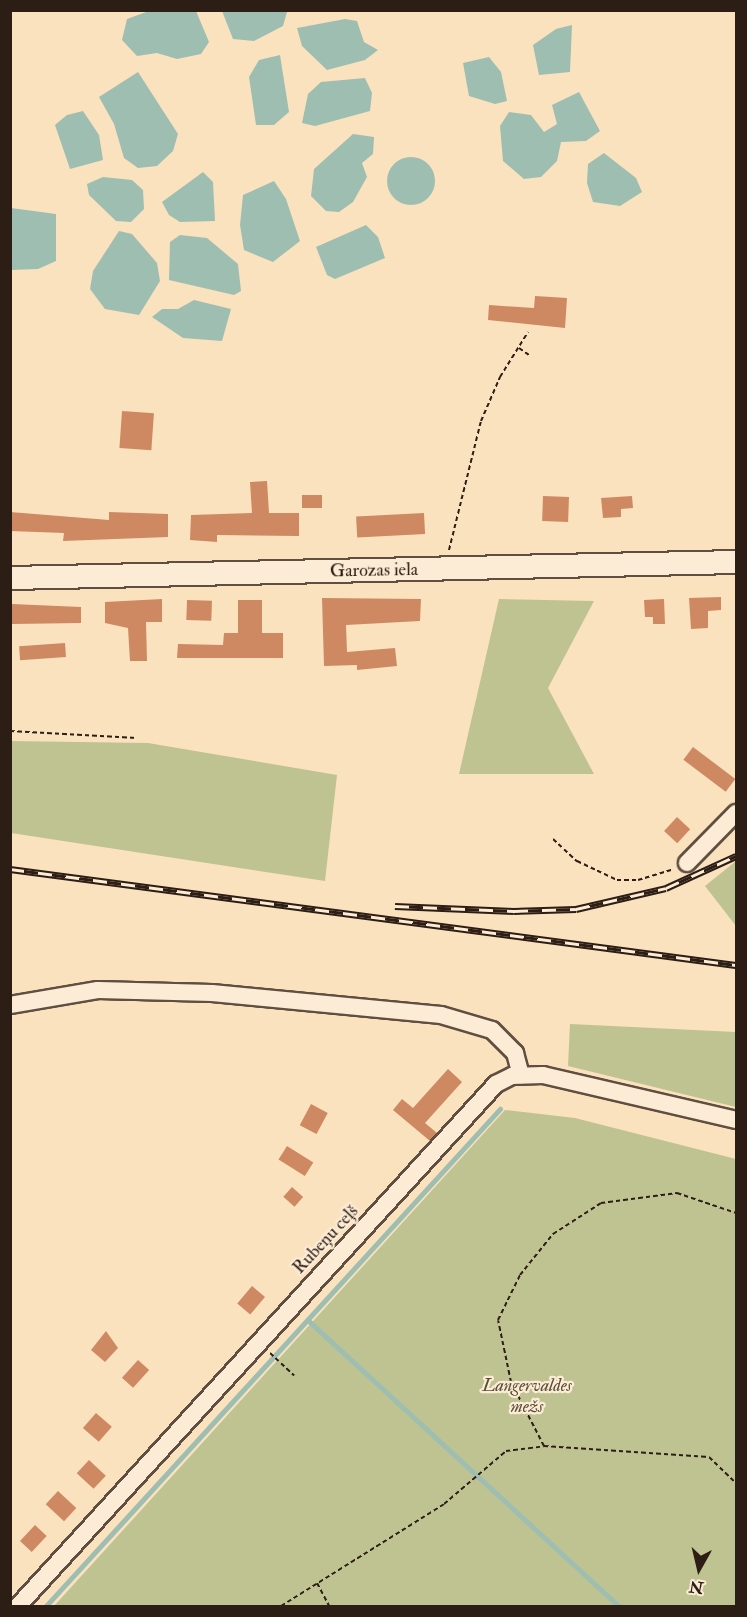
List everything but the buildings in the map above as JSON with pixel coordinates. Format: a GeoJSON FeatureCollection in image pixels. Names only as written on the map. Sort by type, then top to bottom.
{"type":"FeatureCollection","features":[{"type":"Feature","properties":{"kind":"main road","name":"Garozas iela"},"geometry":{"type":"LineString","coordinates":[[10,578],[736,562]]}},
{"type":"Feature","properties":{"kind":"street"},"geometry":{"type":"LineString","coordinates":[[687,863],[736,813]]}},
{"type":"Feature","properties":{"kind":"street"},"geometry":{"type":"LineString","coordinates":[[10,1005],[98,990],[212,993],[441,1015],[492,1030],[515,1053],[521,1075]]}},
{"type":"Feature","properties":{"kind":"street","name":"Rubeņu ceļš"},"geometry":{"type":"LineString","coordinates":[[18,1606],[477,1102],[496,1084],[521,1075],[587,1083],[736,1120]]}},
{"type":"Feature","properties":{"kind":"path"},"geometry":{"type":"LineString","coordinates":[[448,570],[453,527],[481,421],[518,347],[528,332]]}},
{"type":"Feature","properties":{"kind":"path"},"geometry":{"type":"LineString","coordinates":[[518,347],[529,355]]}},
{"type":"Feature","properties":{"kind":"path"},"geometry":{"type":"LineString","coordinates":[[10,731],[137,738]]}},
{"type":"Feature","properties":{"kind":"path"},"geometry":{"type":"LineString","coordinates":[[553,839],[577,861],[616,880],[650,877],[687,863]]}},
{"type":"Feature","properties":{"kind":"path"},"geometry":{"type":"LineString","coordinates":[[544,1446],[511,1382],[498,1320],[520,1275],[553,1234],[601,1203],[677,1192],[736,1213]]}},
{"type":"Feature","properties":{"kind":"path"},"geometry":{"type":"LineString","coordinates":[[271,1354],[294,1375]]}},
{"type":"Feature","properties":{"kind":"path"},"geometry":{"type":"LineString","coordinates":[[281,1606],[469,1485],[506,1451],[544,1446],[709,1457],[736,1483]]}},
{"type":"Feature","properties":{"kind":"path"},"geometry":{"type":"LineString","coordinates":[[317,1583],[329,1606]]}},
{"type":"Feature","properties":{"kind":"green space"},"geometry":{"type":"Polygon","coordinates":[[[499,599],[594,601],[548,688],[594,774],[459,774],[499,599]]]}},
{"type":"Feature","properties":{"kind":"green space"},"geometry":{"type":"Polygon","coordinates":[[[10,741],[148,743],[337,775],[325,881],[11,833],[10,741]]]}},
{"type":"Feature","properties":{"kind":"green space"},"geometry":{"type":"Polygon","coordinates":[[[736,861],[736,926],[705,886],[736,861]]]}},
{"type":"Feature","properties":{"kind":"green space"},"geometry":{"type":"Polygon","coordinates":[[[570,1024],[736,1032],[736,1107],[568,1066],[570,1024]]]}},
{"type":"Feature","properties":{"kind":"green space","name":"Langervaldes mežs"},"geometry":{"type":"Polygon","coordinates":[[[505,1110],[575,1118],[736,1159],[736,1606],[54,1606],[505,1110]]]}},
{"type":"Feature","properties":{"kind":"shaded area"},"geometry":{"type":"Polygon","coordinates":[[[286,10],[287,12],[283,26],[254,41],[233,39],[222,11],[286,10]]]}},
{"type":"Feature","properties":{"kind":"shaded area"},"geometry":{"type":"Polygon","coordinates":[[[149,11],[196,11],[209,42],[201,54],[177,59],[157,53],[137,56],[122,40],[127,19],[149,11]]]}},
{"type":"Feature","properties":{"kind":"shaded area"},"geometry":{"type":"Polygon","coordinates":[[[345,19],[357,21],[364,42],[378,50],[365,60],[327,70],[302,46],[297,28],[345,19]]]}},
{"type":"Feature","properties":{"kind":"shaded area"},"geometry":{"type":"Polygon","coordinates":[[[572,25],[570,72],[539,75],[533,45],[556,29],[572,25]]]}},
{"type":"Feature","properties":{"kind":"shaded area"},"geometry":{"type":"Polygon","coordinates":[[[280,55],[289,112],[274,125],[256,125],[249,77],[259,60],[280,55]]]}},
{"type":"Feature","properties":{"kind":"shaded area"},"geometry":{"type":"Polygon","coordinates":[[[489,57],[501,72],[507,101],[495,104],[469,96],[463,63],[489,57]]]}},
{"type":"Feature","properties":{"kind":"shaded area"},"geometry":{"type":"Polygon","coordinates":[[[138,72],[178,134],[173,151],[157,166],[138,168],[124,158],[114,124],[99,97],[138,72]]]}},
{"type":"Feature","properties":{"kind":"shaded area"},"geometry":{"type":"Polygon","coordinates":[[[365,78],[372,93],[370,111],[315,126],[302,123],[308,94],[321,82],[365,78]]]}},
{"type":"Feature","properties":{"kind":"shaded area"},"geometry":{"type":"Polygon","coordinates":[[[579,92],[600,131],[586,141],[561,142],[557,161],[541,177],[524,179],[503,161],[500,126],[509,112],[531,115],[544,132],[557,124],[552,105],[579,92]]]}},
{"type":"Feature","properties":{"kind":"shaded area"},"geometry":{"type":"Polygon","coordinates":[[[83,111],[99,135],[103,160],[70,169],[55,125],[67,115],[83,111]]]}},
{"type":"Feature","properties":{"kind":"shaded area"},"geometry":{"type":"Polygon","coordinates":[[[353,134],[374,137],[373,154],[362,163],[367,177],[353,202],[339,212],[326,211],[311,196],[314,169],[353,134]]]}},
{"type":"Feature","properties":{"kind":"shaded area"},"geometry":{"type":"Polygon","coordinates":[[[604,153],[636,178],[642,192],[620,206],[593,202],[587,183],[588,164],[604,153]]]}},
{"type":"Feature","properties":{"kind":"shaded area"},"geometry":{"type":"Polygon","coordinates":[[[411,157],[428,164],[435,181],[428,198],[411,205],[394,198],[387,181],[394,164],[411,157]]]}},
{"type":"Feature","properties":{"kind":"shaded area"},"geometry":{"type":"Polygon","coordinates":[[[203,172],[213,182],[215,221],[180,222],[169,215],[162,202],[203,172]]]}},
{"type":"Feature","properties":{"kind":"shaded area"},"geometry":{"type":"Polygon","coordinates":[[[103,177],[132,180],[143,190],[144,209],[131,222],[116,221],[89,195],[87,184],[103,177]]]}},
{"type":"Feature","properties":{"kind":"shaded area"},"geometry":{"type":"Polygon","coordinates":[[[274,181],[286,199],[300,241],[273,262],[244,250],[240,225],[243,195],[274,181]]]}},
{"type":"Feature","properties":{"kind":"shaded area"},"geometry":{"type":"Polygon","coordinates":[[[11,208],[56,214],[56,261],[38,269],[11,270],[11,208]]]}},
{"type":"Feature","properties":{"kind":"shaded area"},"geometry":{"type":"Polygon","coordinates":[[[366,225],[378,237],[385,258],[335,279],[327,275],[316,247],[366,225]]]}},
{"type":"Feature","properties":{"kind":"shaded area"},"geometry":{"type":"Polygon","coordinates":[[[119,231],[132,234],[157,263],[160,281],[139,315],[105,309],[90,289],[93,271],[119,231]]]}},
{"type":"Feature","properties":{"kind":"shaded area"},"geometry":{"type":"Polygon","coordinates":[[[180,235],[207,238],[238,264],[241,291],[234,295],[169,280],[170,242],[180,235]]]}},
{"type":"Feature","properties":{"kind":"shaded area"},"geometry":{"type":"Polygon","coordinates":[[[194,300],[231,309],[222,341],[183,338],[152,317],[162,309],[178,309],[194,300]]]}},
{"type":"Feature","properties":{"kind":"waterway"},"geometry":{"type":"LineString","coordinates":[[46,1606],[500,1109]]}},
{"type":"Feature","properties":{"kind":"waterway"},"geometry":{"type":"LineString","coordinates":[[309,1321],[619,1606]]}},
{"type":"Feature","properties":{"kind":"railway"},"geometry":{"type":"LineString","coordinates":[[395,906],[514,911],[576,909],[666,888],[736,856]]}},
{"type":"Feature","properties":{"kind":"railway"},"geometry":{"type":"LineString","coordinates":[[10,869],[736,965]]}}]}
